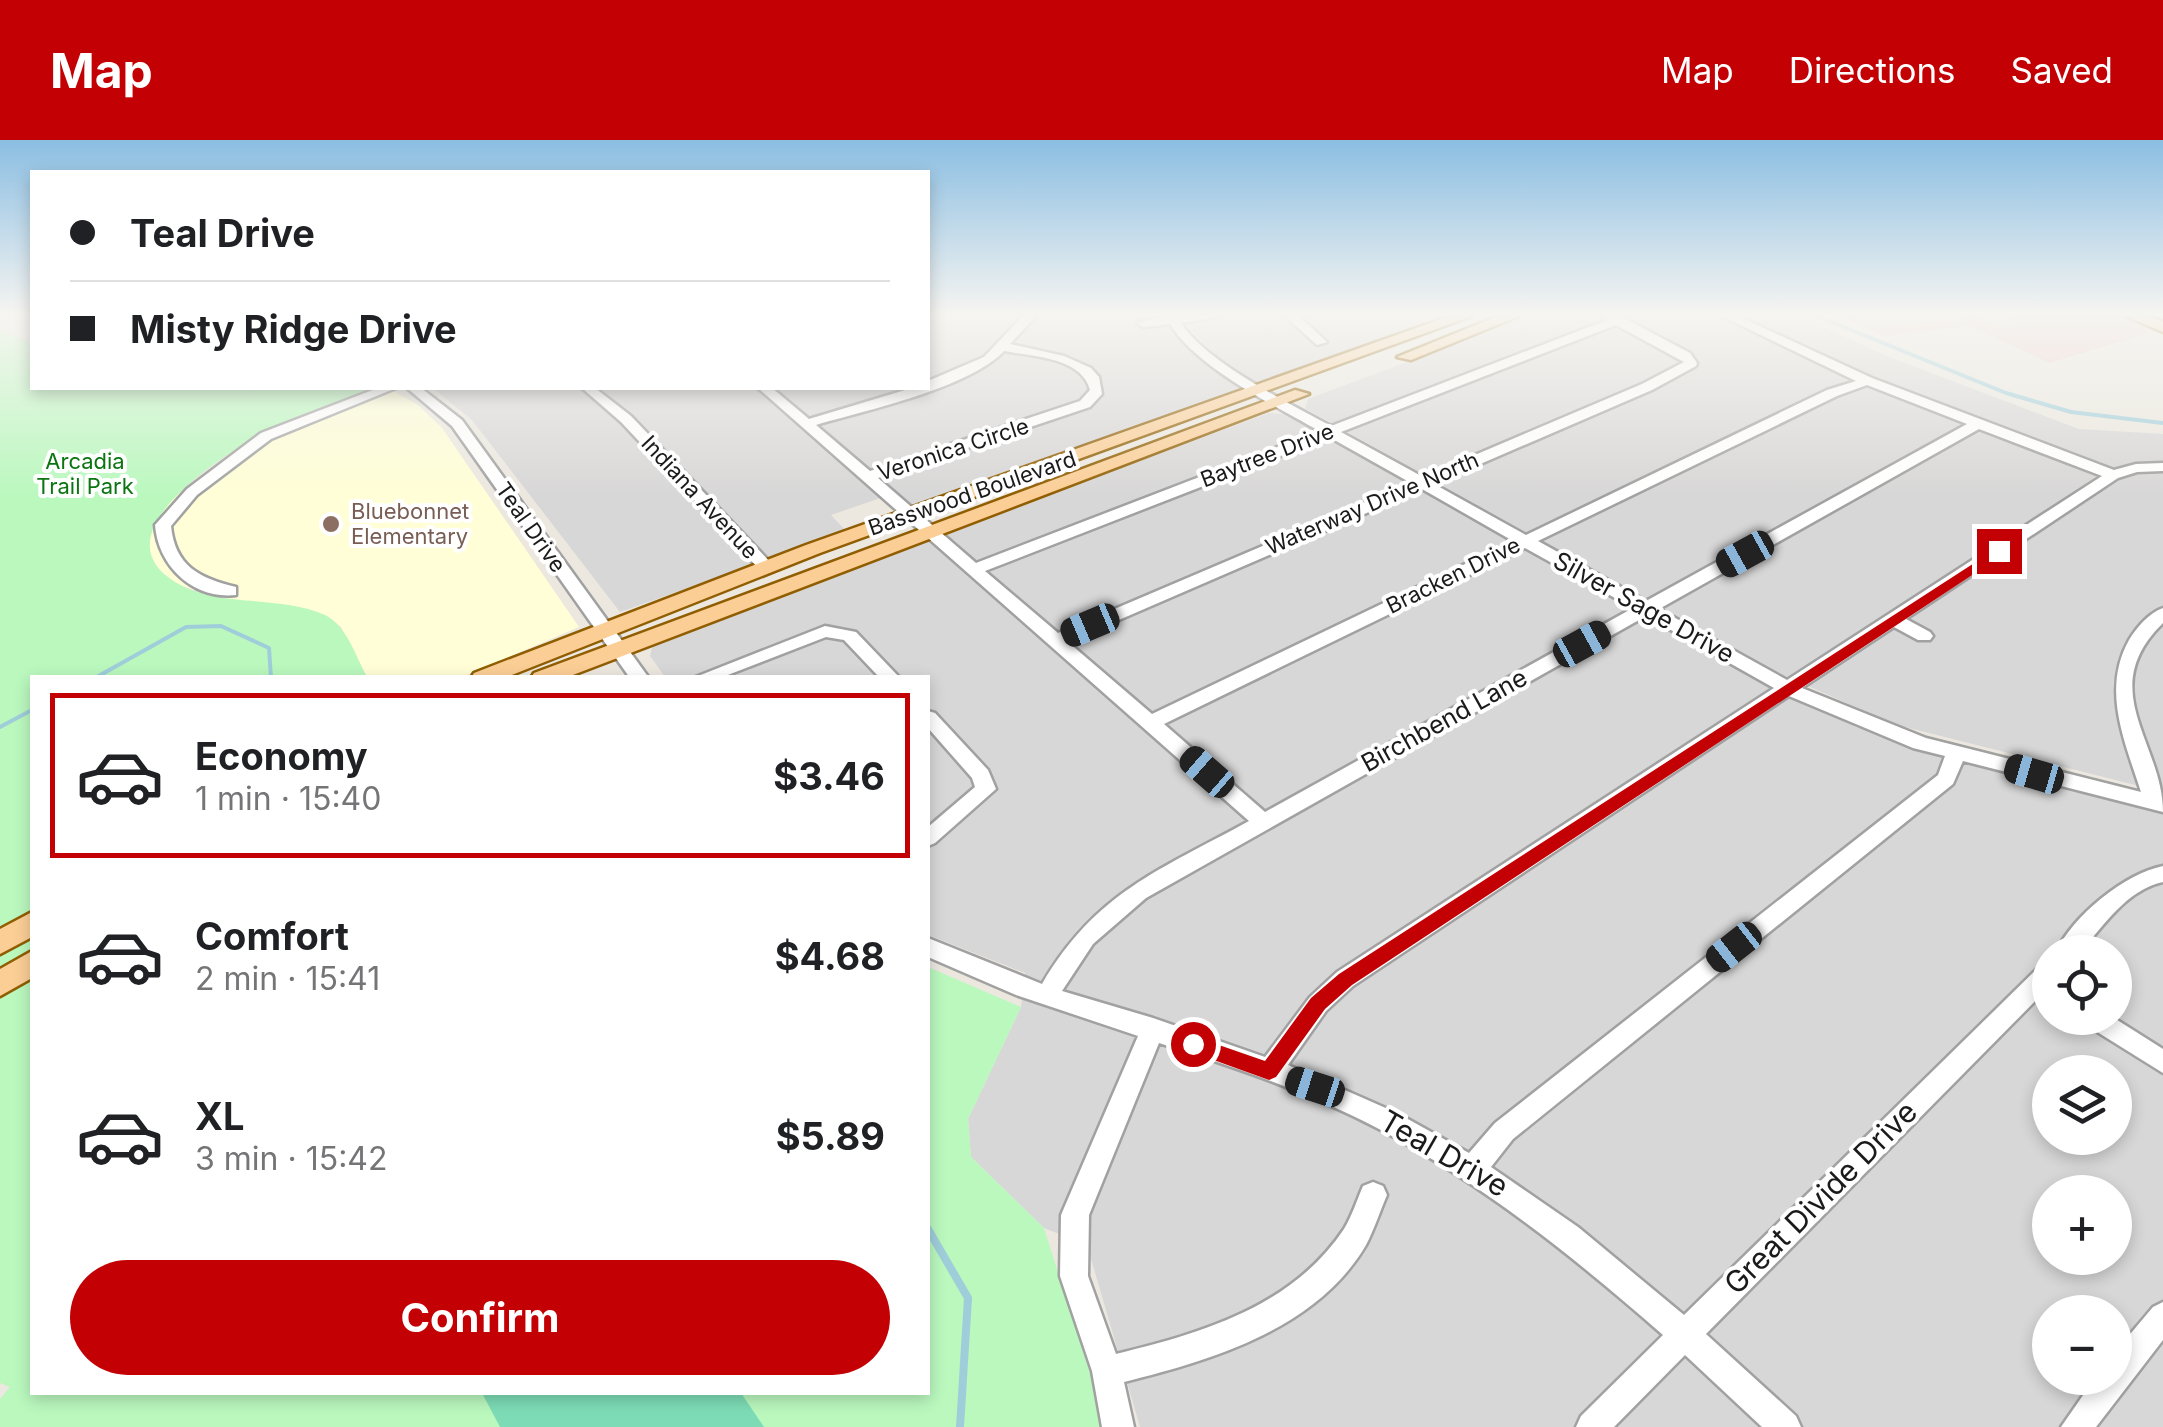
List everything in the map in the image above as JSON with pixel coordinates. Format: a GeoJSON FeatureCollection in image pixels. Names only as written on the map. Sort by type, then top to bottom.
{"type":"FeatureCollection","features":[{"type":"Feature","properties":{"kind":"main road","name":"Basswood Boulevard"},"geometry":{"type":"LineString","coordinates":[[547,675],[610,638],[766,567],[1299,376]]}},
{"type":"Feature","properties":{"kind":"main road","name":"Basswood Boulevard"},"geometry":{"type":"LineString","coordinates":[[492,675],[930,532],[1350,376]]}},
{"type":"Feature","properties":{"kind":"main road"},"geometry":{"type":"LineString","coordinates":[[0,943],[30,923]]}},
{"type":"Feature","properties":{"kind":"main road"},"geometry":{"type":"LineString","coordinates":[[0,984],[30,964]]}},
{"type":"Feature","properties":{"kind":"street"},"geometry":{"type":"LineString","coordinates":[[930,385],[954,376]]}},
{"type":"Feature","properties":{"kind":"street","name":"Veronica Circle"},"geometry":{"type":"LineString","coordinates":[[868,477],[1047,418],[1094,396],[1098,383],[1091,376]]}},
{"type":"Feature","properties":{"kind":"street","name":"Silver Sage Drive"},"geometry":{"type":"LineString","coordinates":[[1235,376],[1791,690],[1890,732],[1956,753],[2159,805]]}},
{"type":"Feature","properties":{"kind":"street","name":"Baytree Drive"},"geometry":{"type":"LineString","coordinates":[[973,570],[1467,376]]}},
{"type":"Feature","properties":{"kind":"street","name":"Waterway Drive North"},"geometry":{"type":"LineString","coordinates":[[1054,641],[1668,376]]}},
{"type":"Feature","properties":{"kind":"street"},"geometry":{"type":"LineString","coordinates":[[1856,376],[2113,475]]}},
{"type":"Feature","properties":{"kind":"street","name":"Bracken Drive"},"geometry":{"type":"LineString","coordinates":[[1150,723],[1523,540],[1832,393],[1866,381]]}},
{"type":"Feature","properties":{"kind":"street"},"geometry":{"type":"LineString","coordinates":[[230,591],[210,587],[174,568],[163,548],[162,525],[192,492],[266,436],[384,390]]}},
{"type":"Feature","properties":{"kind":"street","name":"Teal Drive"},"geometry":{"type":"LineString","coordinates":[[416,390],[458,422],[638,675]]}},
{"type":"Feature","properties":{"kind":"street","name":"Indiana Avenue"},"geometry":{"type":"LineString","coordinates":[[590,390],[626,419],[766,567]]}},
{"type":"Feature","properties":{"kind":"street"},"geometry":{"type":"LineString","coordinates":[[766,390],[1264,822]]}},
{"type":"Feature","properties":{"kind":"street"},"geometry":{"type":"LineString","coordinates":[[806,424],[916,390]]}},
{"type":"Feature","properties":{"kind":"street","name":"Birchbend Lane"},"geometry":{"type":"LineString","coordinates":[[1047,996],[1078,944],[1100,918],[1138,892],[1979,423]]}},
{"type":"Feature","properties":{"kind":"street"},"geometry":{"type":"LineString","coordinates":[[1269,1071],[1318,1004],[1345,980],[2113,475],[2163,466]]}},
{"type":"Feature","properties":{"kind":"street"},"geometry":{"type":"LineString","coordinates":[[2159,805],[2123,701],[2122,678],[2133,643],[2163,613]]}},
{"type":"Feature","properties":{"kind":"street"},"geometry":{"type":"LineString","coordinates":[[1896,620],[1924,636]]}},
{"type":"Feature","properties":{"kind":"street"},"geometry":{"type":"LineString","coordinates":[[709,675],[810,634],[834,632],[850,636],[888,675]]}},
{"type":"Feature","properties":{"kind":"street"},"geometry":{"type":"LineString","coordinates":[[930,719],[981,776],[986,789],[930,836]]}},
{"type":"Feature","properties":{"kind":"street"},"geometry":{"type":"LineString","coordinates":[[1474,1167],[1504,1130],[1946,779],[1956,753]]}},
{"type":"Feature","properties":{"kind":"street"},"geometry":{"type":"LineString","coordinates":[[2083,935],[2128,888],[2146,876],[2163,874]]}},
{"type":"Feature","properties":{"kind":"street","name":"Teal Drive"},"geometry":{"type":"LineString","coordinates":[[930,948],[1007,983],[1153,1028],[1369,1110],[1474,1167],[1606,1263],[1784,1427]]}},
{"type":"Feature","properties":{"kind":"street","name":"Great Divide Drive"},"geometry":{"type":"LineString","coordinates":[[1592,1427],[2032,995]]}},
{"type":"Feature","properties":{"kind":"street"},"geometry":{"type":"LineString","coordinates":[[1118,1427],[1108,1370],[1074,1276],[1075,1214],[1153,1028]]}},
{"type":"Feature","properties":{"kind":"street"},"geometry":{"type":"LineString","coordinates":[[2121,1035],[2163,1062]]}},
{"type":"Feature","properties":{"kind":"street"},"geometry":{"type":"LineString","coordinates":[[1108,1370],[1194,1351],[1270,1315],[1312,1287],[1339,1260],[1364,1224],[1373,1195]]}},
{"type":"Feature","properties":{"kind":"street"},"geometry":{"type":"LineString","coordinates":[[2132,1354],[2163,1316]]}},
{"type":"Feature","properties":{"kind":"street"},"geometry":{"type":"LineString","coordinates":[[2077,1427],[2100,1395]]}},
{"type":"Feature","properties":{"kind":"shaded area"},"geometry":{"type":"Polygon","coordinates":[[[930,376],[1224,376],[1242,389],[911,506],[895,493],[831,515],[847,532],[620,612],[472,420],[435,390],[930,390],[930,376]]]}},
{"type":"Feature","properties":{"kind":"shaded area"},"geometry":{"type":"Polygon","coordinates":[[[1247,376],[1278,376],[1258,383],[1247,376]]]}},
{"type":"Feature","properties":{"kind":"shaded area"},"geometry":{"type":"Polygon","coordinates":[[[1370,376],[1939,376],[2079,429],[2163,434],[2163,792],[1897,725],[1769,669],[1305,408],[1308,399],[1370,376]]]}},
{"type":"Feature","properties":{"kind":"shaded area","name":"Bluebonnet Elementary"},"geometry":{"type":"Polygon","coordinates":[[[375,390],[392,390],[418,405],[442,428],[579,627],[467,675],[366,675],[341,627],[325,615],[211,596],[177,584],[159,570],[149,553],[150,534],[159,514],[176,495],[268,430],[375,390]]]}},
{"type":"Feature","properties":{"kind":"shaded area"},"geometry":{"type":"Polygon","coordinates":[[[1269,413],[1286,414],[1738,668],[1856,727],[2073,792],[2163,811],[2163,1427],[1140,1427],[1087,1245],[1044,1228],[971,1157],[968,1119],[1021,1007],[1025,973],[930,936],[930,675],[664,675],[650,656],[654,640],[1269,413]]]}},
{"type":"Feature","properties":{"kind":"green space","name":"Arcadia Trail Park"},"geometry":{"type":"Polygon","coordinates":[[[0,376],[30,376],[30,390],[374,390],[278,425],[223,458],[175,497],[158,519],[150,541],[155,563],[175,582],[192,590],[325,615],[345,634],[366,675],[30,675],[30,1395],[930,1395],[930,968],[1021,1007],[968,1119],[971,1157],[1044,1228],[1107,1427],[0,1427],[0,1399],[10,1387],[0,1383],[0,376]]]}},
{"type":"Feature","properties":{"kind":"green space"},"geometry":{"type":"Polygon","coordinates":[[[483,1395],[742,1395],[764,1427],[500,1427],[483,1395]]]}},
{"type":"Feature","properties":{"kind":"waterway"},"geometry":{"type":"LineString","coordinates":[[1964,376],[2071,412],[2163,423]]}},
{"type":"Feature","properties":{"kind":"waterway"},"geometry":{"type":"LineString","coordinates":[[100,675],[186,627],[221,626],[269,648],[271,675]]}},
{"type":"Feature","properties":{"kind":"waterway"},"geometry":{"type":"LineString","coordinates":[[0,727],[30,711]]}},
{"type":"Feature","properties":{"kind":"waterway"},"geometry":{"type":"LineString","coordinates":[[930,1232],[968,1298],[960,1427]]}},
{"type":"Feature","properties":{"kind":"place","name":"Bluebonnet Elementary"},"geometry":{"type":"Point","coordinates":[331,524]}},
{"type":"Feature","properties":{"kind":"route"},"geometry":{"type":"LineString","coordinates":[[1193,1044],[1269,1071],[1318,1004],[1345,980],[1999,551]]}}]}
